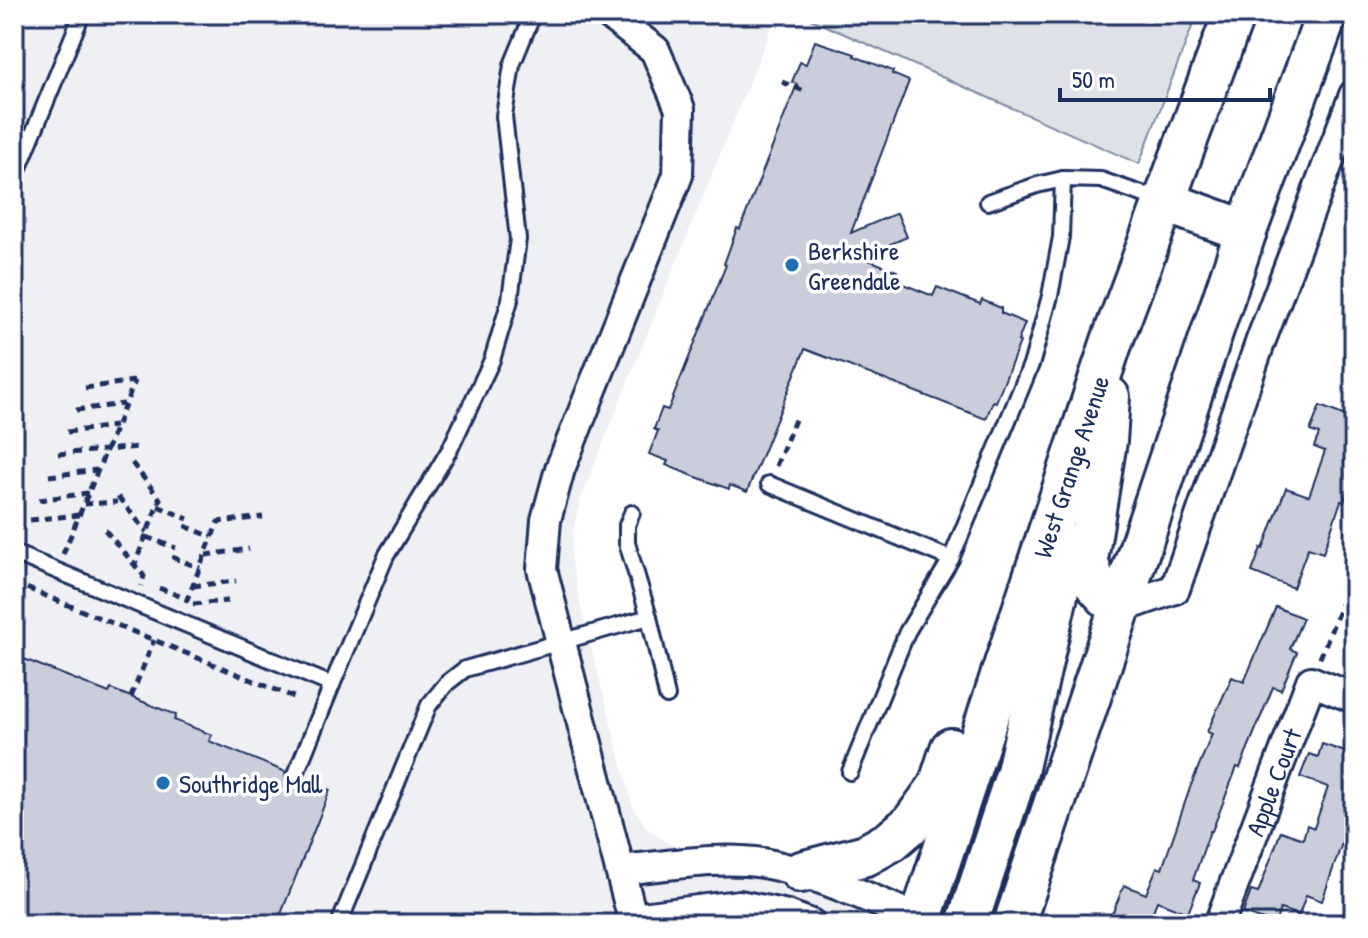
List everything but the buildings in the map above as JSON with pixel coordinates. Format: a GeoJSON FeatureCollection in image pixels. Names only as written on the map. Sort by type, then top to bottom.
{"type":"FeatureCollection","features":[{"type":"Feature","properties":{"kind":"street"},"geometry":{"type":"LineString","coordinates":[[608,14],[655,50],[680,109],[678,175],[560,469],[546,520],[542,569],[634,921],[739,905],[787,915],[811,924]]}},
{"type":"Feature","properties":{"kind":"street","name":"West Grange Avenue"},"geometry":{"type":"LineString","coordinates":[[923,923],[1078,440],[1234,14]]}},
{"type":"Feature","properties":{"kind":"street"},"geometry":{"type":"LineString","coordinates":[[1014,924],[1246,231],[1327,14]]}},
{"type":"Feature","properties":{"kind":"street"},"geometry":{"type":"LineString","coordinates":[[1118,609],[1175,589],[1261,340],[1354,95]]}},
{"type":"Feature","properties":{"kind":"street"},"geometry":{"type":"LineString","coordinates":[[1163,201],[1246,231]]}},
{"type":"Feature","properties":{"kind":"street"},"geometry":{"type":"LineString","coordinates":[[1112,341],[1106,441],[1087,560],[1095,584],[1118,609]]}},
{"type":"Feature","properties":{"kind":"street"},"geometry":{"type":"LineString","coordinates":[[801,872],[866,855],[891,841],[912,823],[939,786],[1004,589],[1078,440]]}},
{"type":"Feature","properties":{"kind":"street"},"geometry":{"type":"LineString","coordinates":[[967,924],[1020,757],[1064,564],[1078,440]]}},
{"type":"Feature","properties":{"kind":"street"},"geometry":{"type":"LineString","coordinates":[[1311,681],[1354,698]]}},
{"type":"Feature","properties":{"kind":"street","name":"Apple Court"},"geometry":{"type":"LineString","coordinates":[[1219,924],[1311,681]]}},
{"type":"Feature","properties":{"kind":"street"},"geometry":{"type":"LineString","coordinates":[[620,870],[728,861],[761,863],[801,872],[923,923]]}},
{"type":"Feature","properties":{"kind":"lane"},"geometry":{"type":"LineString","coordinates":[[14,180],[82,14]]}},
{"type":"Feature","properties":{"kind":"lane"},"geometry":{"type":"LineString","coordinates":[[295,776],[386,556],[450,449],[492,360],[510,300],[518,239],[504,116],[512,65],[533,14]]}},
{"type":"Feature","properties":{"kind":"lane"},"geometry":{"type":"LineString","coordinates":[[988,202],[1063,179],[1101,180],[1163,201]]}},
{"type":"Feature","properties":{"kind":"lane"},"geometry":{"type":"LineString","coordinates":[[850,772],[907,632],[951,559],[1032,362],[1050,296],[1061,237],[1063,179]]}},
{"type":"Feature","properties":{"kind":"lane"},"geometry":{"type":"LineString","coordinates":[[769,484],[951,559]]}},
{"type":"Feature","properties":{"kind":"lane"},"geometry":{"type":"LineString","coordinates":[[632,513],[627,525],[627,543],[649,617],[667,696]]}},
{"type":"Feature","properties":{"kind":"lane"},"geometry":{"type":"LineString","coordinates":[[14,553],[332,685]]}},
{"type":"Feature","properties":{"kind":"lane"},"geometry":{"type":"LineString","coordinates":[[339,924],[429,705],[447,683],[465,669],[649,617]]}},
{"type":"Feature","properties":{"kind":"path"},"geometry":{"type":"LineString","coordinates":[[782,82],[804,91]]}},
{"type":"Feature","properties":{"kind":"path"},"geometry":{"type":"LineString","coordinates":[[63,555],[135,381],[85,388]]}},
{"type":"Feature","properties":{"kind":"path"},"geometry":{"type":"LineString","coordinates":[[76,410],[125,403]]}},
{"type":"Feature","properties":{"kind":"path"},"geometry":{"type":"LineString","coordinates":[[777,463],[797,415]]}},
{"type":"Feature","properties":{"kind":"path"},"geometry":{"type":"LineString","coordinates":[[67,432],[116,426]]}},
{"type":"Feature","properties":{"kind":"path"},"geometry":{"type":"LineString","coordinates":[[58,454],[139,447]]}},
{"type":"Feature","properties":{"kind":"path"},"geometry":{"type":"LineString","coordinates":[[132,463],[160,499],[135,564]]}},
{"type":"Feature","properties":{"kind":"path"},"geometry":{"type":"LineString","coordinates":[[49,476],[98,470]]}},
{"type":"Feature","properties":{"kind":"path"},"geometry":{"type":"LineString","coordinates":[[39,500],[88,493]]}},
{"type":"Feature","properties":{"kind":"path"},"geometry":{"type":"LineString","coordinates":[[84,504],[118,499],[147,535],[176,548]]}},
{"type":"Feature","properties":{"kind":"path"},"geometry":{"type":"LineString","coordinates":[[158,506],[188,519]]}},
{"type":"Feature","properties":{"kind":"path"},"geometry":{"type":"LineString","coordinates":[[30,520],[79,515]]}},
{"type":"Feature","properties":{"kind":"path"},"geometry":{"type":"LineString","coordinates":[[228,601],[185,604],[218,522],[263,517]]}},
{"type":"Feature","properties":{"kind":"path"},"geometry":{"type":"LineString","coordinates":[[185,526],[212,537]]}},
{"type":"Feature","properties":{"kind":"path"},"geometry":{"type":"LineString","coordinates":[[105,530],[144,576],[140,587]]}},
{"type":"Feature","properties":{"kind":"path"},"geometry":{"type":"LineString","coordinates":[[205,556],[249,549]]}},
{"type":"Feature","properties":{"kind":"path"},"geometry":{"type":"LineString","coordinates":[[172,557],[200,568]]}},
{"type":"Feature","properties":{"kind":"path"},"geometry":{"type":"LineString","coordinates":[[1311,681],[1354,573]]}},
{"type":"Feature","properties":{"kind":"path"},"geometry":{"type":"LineString","coordinates":[[192,587],[236,581]]}},
{"type":"Feature","properties":{"kind":"path"},"geometry":{"type":"LineString","coordinates":[[14,583],[296,698]]}},
{"type":"Feature","properties":{"kind":"path"},"geometry":{"type":"LineString","coordinates":[[159,588],[188,599]]}},
{"type":"Feature","properties":{"kind":"path"},"geometry":{"type":"LineString","coordinates":[[131,697],[154,640]]}},
{"type":"Feature","properties":{"kind":"shaded area"},"geometry":{"type":"Polygon","coordinates":[[[14,14],[777,14],[580,500],[571,558],[582,613],[633,807],[647,828],[669,844],[693,850],[754,850],[903,924],[14,924],[14,14]]]}},
{"type":"Feature","properties":{"kind":"shaded area"},"geometry":{"type":"Polygon","coordinates":[[[799,14],[1197,14],[1139,164],[799,14]]]}},
{"type":"Feature","properties":{"kind":"place","name":"Berkshire Greendale"},"geometry":{"type":"Point","coordinates":[792,265]}},
{"type":"Feature","properties":{"kind":"place","name":"Southridge Mall"},"geometry":{"type":"Point","coordinates":[163,783]}}]}
